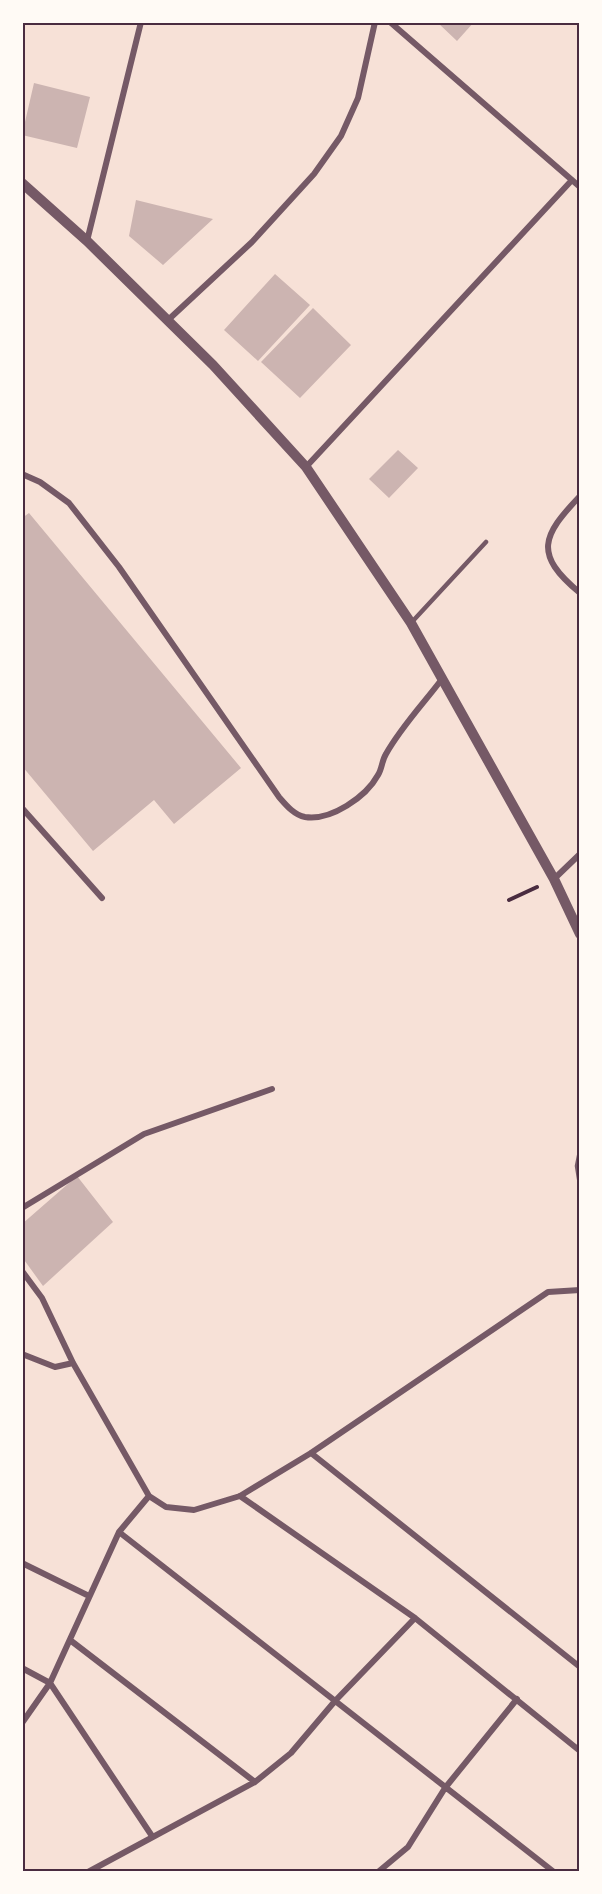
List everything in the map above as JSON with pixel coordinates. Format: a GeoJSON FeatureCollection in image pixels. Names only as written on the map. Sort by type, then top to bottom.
{"type":"FeatureCollection","features":[{"type":"Feature","properties":{"kind":"street"},"geometry":{"type":"LineString","coordinates":[[87,241],[141,22]]}},
{"type":"Feature","properties":{"kind":"street"},"geometry":{"type":"LineString","coordinates":[[167,321],[252,242],[314,174],[340,136],[358,98],[375,22]]}},
{"type":"Feature","properties":{"kind":"street"},"geometry":{"type":"LineString","coordinates":[[390,22],[579,187]]}},
{"type":"Feature","properties":{"kind":"street"},"geometry":{"type":"LineString","coordinates":[[306,467],[572,180]]}},
{"type":"Feature","properties":{"kind":"street"},"geometry":{"type":"LineString","coordinates":[[22,183],[87,241],[213,364],[306,467],[411,623],[554,879],[579,934]]}},
{"type":"Feature","properties":{"kind":"street"},"geometry":{"type":"LineString","coordinates":[[22,474],[40,482],[69,503],[119,567],[279,797],[294,812],[304,817],[319,816],[357,799],[370,787],[379,774],[386,754],[442,679]]}},
{"type":"Feature","properties":{"kind":"street"},"geometry":{"type":"LineString","coordinates":[[579,496],[557,519],[547,543],[552,565],[579,593]]}},
{"type":"Feature","properties":{"kind":"street"},"geometry":{"type":"LineString","coordinates":[[22,808],[102,898]]}},
{"type":"Feature","properties":{"kind":"street"},"geometry":{"type":"LineString","coordinates":[[554,879],[579,854]]}},
{"type":"Feature","properties":{"kind":"street"},"geometry":{"type":"LineString","coordinates":[[22,1208],[144,1134],[272,1089]]}},
{"type":"Feature","properties":{"kind":"street"},"geometry":{"type":"LineString","coordinates":[[22,1271],[42,1298],[73,1363],[149,1496],[166,1507],[194,1510],[240,1496],[311,1453],[548,1292],[579,1290]]}},
{"type":"Feature","properties":{"kind":"street"},"geometry":{"type":"LineString","coordinates":[[22,1354],[55,1367],[73,1363]]}},
{"type":"Feature","properties":{"kind":"street"},"geometry":{"type":"LineString","coordinates":[[311,1453],[579,1667]]}},
{"type":"Feature","properties":{"kind":"street"},"geometry":{"type":"LineString","coordinates":[[22,1723],[50,1683],[119,1532],[149,1496]]}},
{"type":"Feature","properties":{"kind":"street"},"geometry":{"type":"LineString","coordinates":[[240,1496],[415,1618],[579,1750]]}},
{"type":"Feature","properties":{"kind":"street"},"geometry":{"type":"LineString","coordinates":[[119,1532],[554,1872]]}},
{"type":"Feature","properties":{"kind":"street"},"geometry":{"type":"LineString","coordinates":[[22,1563],[89,1596]]}},
{"type":"Feature","properties":{"kind":"street"},"geometry":{"type":"LineString","coordinates":[[88,1872],[255,1782],[291,1753],[335,1701],[415,1618]]}},
{"type":"Feature","properties":{"kind":"street"},"geometry":{"type":"LineString","coordinates":[[70,1640],[255,1782]]}},
{"type":"Feature","properties":{"kind":"street"},"geometry":{"type":"LineString","coordinates":[[22,1668],[50,1683],[152,1836]]}},
{"type":"Feature","properties":{"kind":"street"},"geometry":{"type":"LineString","coordinates":[[378,1872],[408,1847],[445,1788],[517,1699]]}},
{"type":"Feature","properties":{"kind":"lane"},"geometry":{"type":"LineString","coordinates":[[411,623],[486,542]]}},
{"type":"Feature","properties":{"kind":"lane"},"geometry":{"type":"LineString","coordinates":[[579,1151],[577,1166],[579,1185]]}},
{"type":"Feature","properties":{"kind":"path"},"geometry":{"type":"LineString","coordinates":[[509,900],[554,879]]}},
{"type":"Feature","properties":{"kind":"building"},"geometry":{"type":"Polygon","coordinates":[[[437,22],[474,22],[457,41],[437,22]]]}},
{"type":"Feature","properties":{"kind":"building"},"geometry":{"type":"Polygon","coordinates":[[[34,83],[90,97],[77,148],[22,135],[34,83]]]}},
{"type":"Feature","properties":{"kind":"building"},"geometry":{"type":"Polygon","coordinates":[[[136,200],[213,219],[163,265],[129,236],[136,200]]]}},
{"type":"Feature","properties":{"kind":"building"},"geometry":{"type":"Polygon","coordinates":[[[275,274],[310,305],[258,361],[224,330],[275,274]]]}},
{"type":"Feature","properties":{"kind":"building"},"geometry":{"type":"Polygon","coordinates":[[[313,308],[351,345],[300,398],[261,362],[313,308]]]}},
{"type":"Feature","properties":{"kind":"building"},"geometry":{"type":"Polygon","coordinates":[[[398,450],[418,468],[389,498],[369,479],[398,450]]]}},
{"type":"Feature","properties":{"kind":"building"},"geometry":{"type":"Polygon","coordinates":[[[29,513],[241,768],[174,824],[154,800],[93,851],[22,766],[22,518],[29,513]]]}},
{"type":"Feature","properties":{"kind":"building"},"geometry":{"type":"Polygon","coordinates":[[[77,1176],[113,1222],[43,1286],[22,1257],[22,1224],[77,1176]]]}}]}
